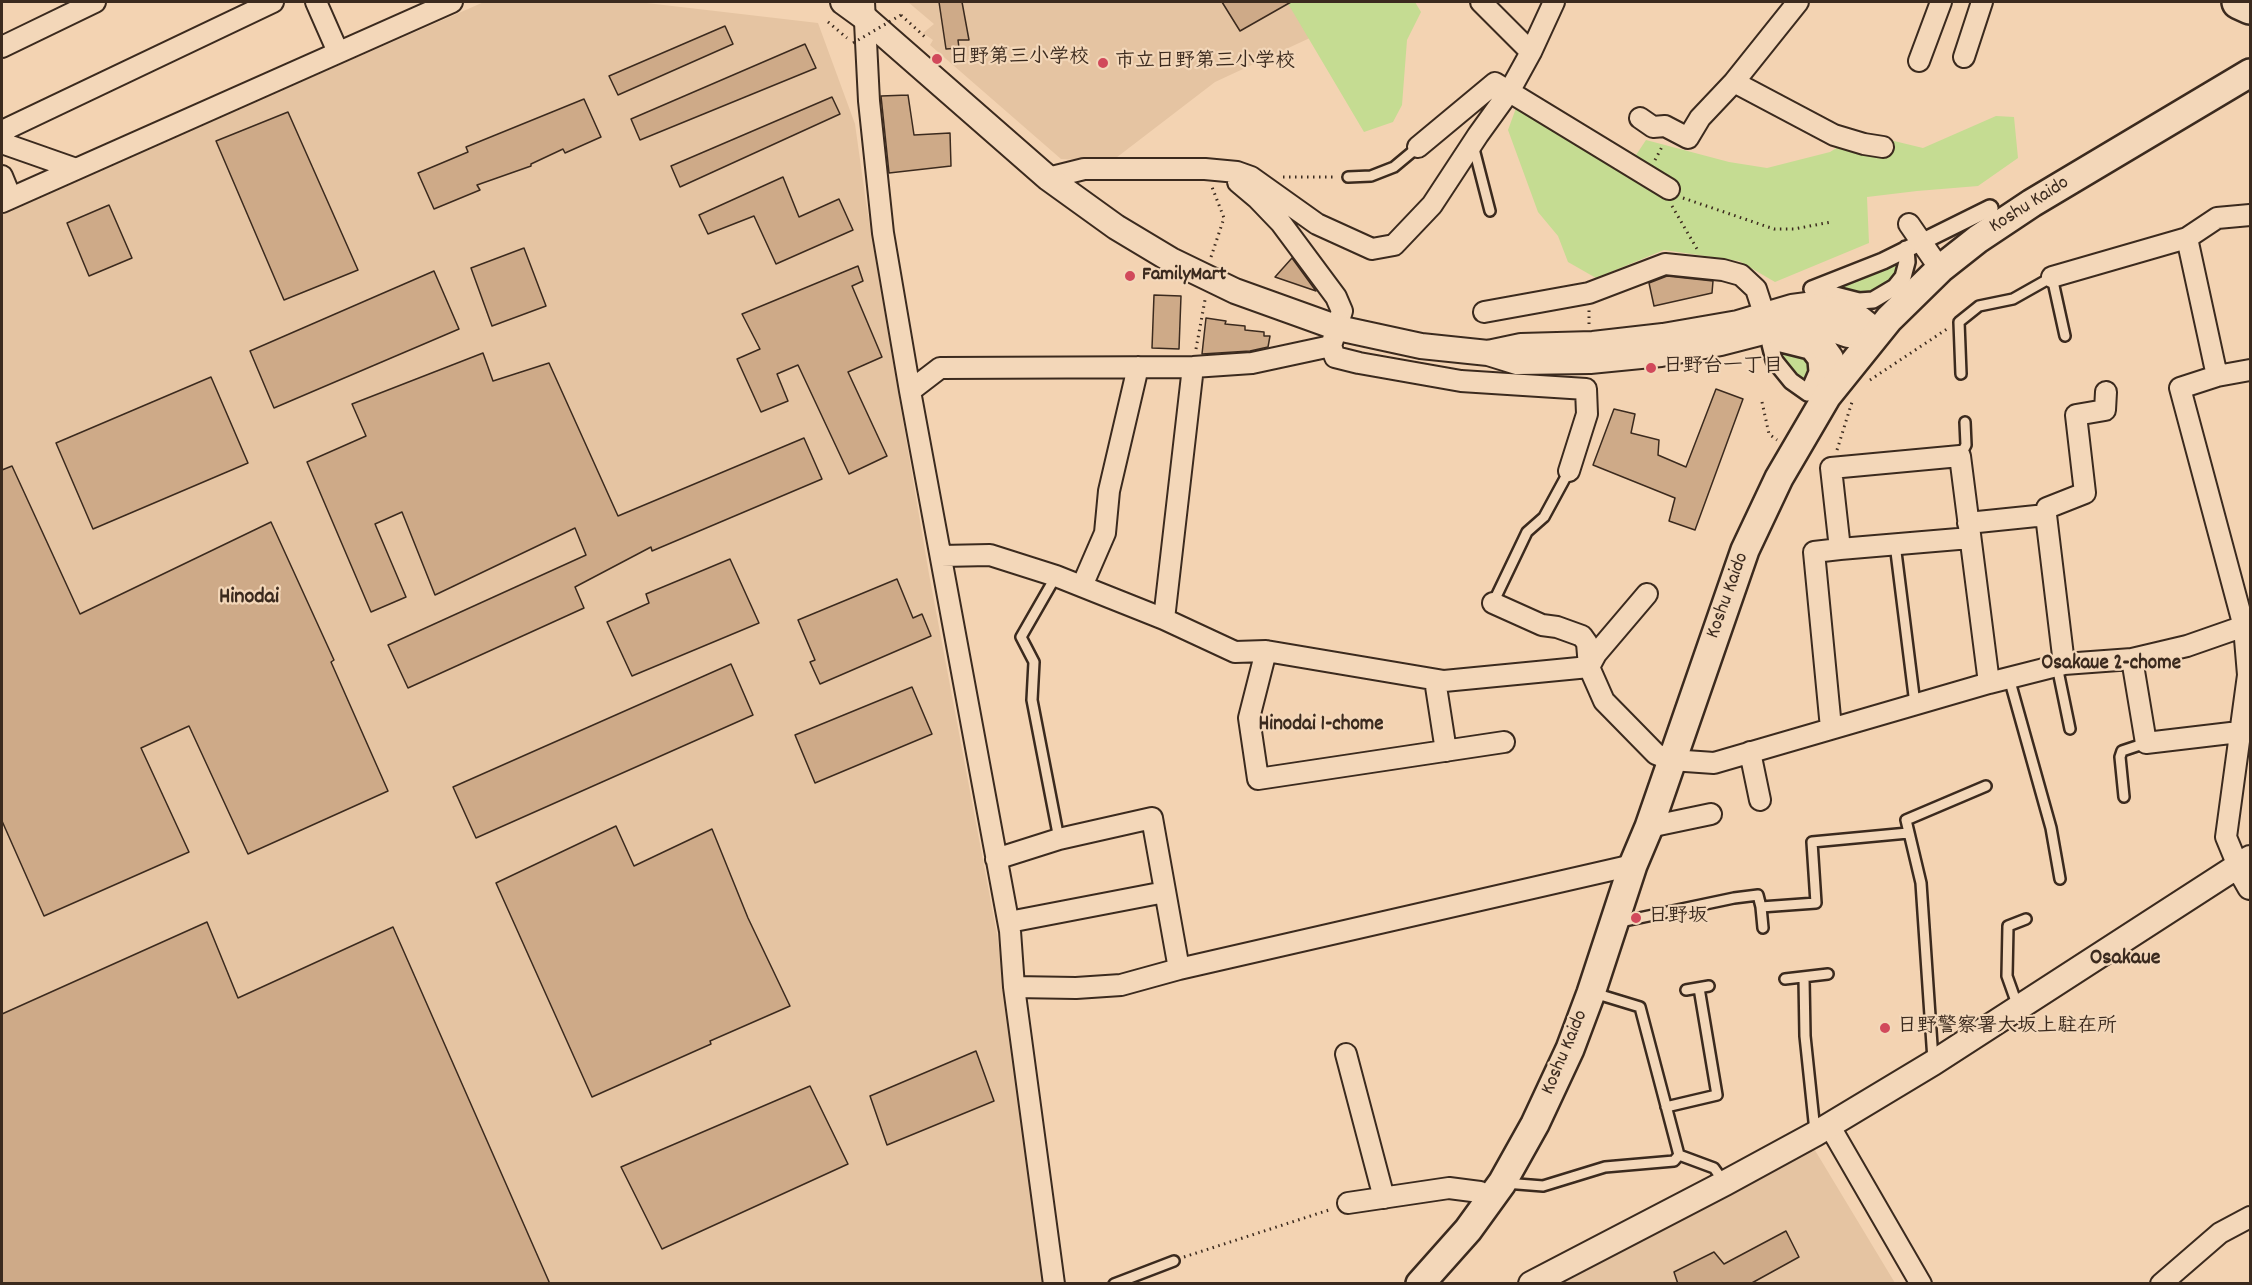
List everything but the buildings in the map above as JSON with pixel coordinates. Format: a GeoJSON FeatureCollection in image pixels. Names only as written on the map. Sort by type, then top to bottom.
{"type":"FeatureCollection","features":[{"type":"Feature","properties":{"kind":"highway"},"geometry":{"type":"LineString","coordinates":[[2239,2],[2250,7]]}},
{"type":"Feature","properties":{"kind":"main road","name":"Koshu Kaido"},"geometry":{"type":"LineString","coordinates":[[1420,1284],[1468,1230],[1496,1191],[1530,1134],[1570,1049],[1591,993],[1633,865],[1649,827],[1745,550],[1779,478],[1840,398],[1875,335],[1940,269],[1978,239],[2032,203],[2250,73]]}},
{"type":"Feature","properties":{"kind":"street"},"geometry":{"type":"LineString","coordinates":[[2,47],[95,2]]}},
{"type":"Feature","properties":{"kind":"street"},"geometry":{"type":"LineString","coordinates":[[2,131],[273,2]]}},
{"type":"Feature","properties":{"kind":"street"},"geometry":{"type":"LineString","coordinates":[[315,2],[338,52]]}},
{"type":"Feature","properties":{"kind":"street"},"geometry":{"type":"LineString","coordinates":[[2,176],[6,200],[453,2]]}},
{"type":"Feature","properties":{"kind":"street"},"geometry":{"type":"LineString","coordinates":[[843,2],[865,10],[1048,178],[1116,226],[1171,260],[1334,337],[1488,353],[1517,362],[1590,361],[1661,354],[1721,343],[1791,325],[1816,324],[1848,335],[1875,335]]}},
{"type":"Feature","properties":{"kind":"street"},"geometry":{"type":"LineString","coordinates":[[1481,2],[1531,52]]}},
{"type":"Feature","properties":{"kind":"street"},"geometry":{"type":"LineString","coordinates":[[1048,178],[1084,170],[1214,169],[1251,177],[1317,224],[1372,249],[1394,245],[1432,205],[1472,143],[1509,92],[1554,2]]}},
{"type":"Feature","properties":{"kind":"street"},"geometry":{"type":"LineString","coordinates":[[1640,118],[1653,127],[1665,126],[1688,138],[1700,118],[1734,82],[1798,2]]}},
{"type":"Feature","properties":{"kind":"street"},"geometry":{"type":"LineString","coordinates":[[1919,61],[1941,2]]}},
{"type":"Feature","properties":{"kind":"street"},"geometry":{"type":"LineString","coordinates":[[1964,57],[1982,2]]}},
{"type":"Feature","properties":{"kind":"street"},"geometry":{"type":"LineString","coordinates":[[865,10],[869,101],[883,233],[910,391],[1009,922],[1014,987],[1054,1284]]}},
{"type":"Feature","properties":{"kind":"street"},"geometry":{"type":"LineString","coordinates":[[1734,82],[1834,135],[1884,147]]}},
{"type":"Feature","properties":{"kind":"street"},"geometry":{"type":"LineString","coordinates":[[1418,147],[1495,83],[1669,189]]}},
{"type":"Feature","properties":{"kind":"street"},"geometry":{"type":"LineString","coordinates":[[2,143],[76,169]]}},
{"type":"Feature","properties":{"kind":"street"},"geometry":{"type":"LineString","coordinates":[[1214,169],[1257,198],[1307,256],[1336,297],[1342,311],[1334,337],[1335,357],[1418,375],[1498,385],[1586,389],[1587,414],[1569,471]]}},
{"type":"Feature","properties":{"kind":"street"},"geometry":{"type":"LineString","coordinates":[[1914,245],[1906,262],[1904,277],[1895,288],[1873,300],[1859,301],[1812,289],[1882,261],[1914,245],[1990,208]]}},
{"type":"Feature","properties":{"kind":"street"},"geometry":{"type":"LineString","coordinates":[[2052,277],[2187,238],[2217,218],[2250,215]]}},
{"type":"Feature","properties":{"kind":"street"},"geometry":{"type":"LineString","coordinates":[[1909,224],[1914,245],[1940,269]]}},
{"type":"Feature","properties":{"kind":"street"},"geometry":{"type":"LineString","coordinates":[[2187,238],[2217,376]]}},
{"type":"Feature","properties":{"kind":"street"},"geometry":{"type":"LineString","coordinates":[[1484,312],[1589,293],[1665,264],[1742,275],[1756,290],[1768,330]]}},
{"type":"Feature","properties":{"kind":"street"},"geometry":{"type":"LineString","coordinates":[[1768,330],[1791,330],[1808,334],[1821,344],[1832,358],[1832,375],[1840,398]]}},
{"type":"Feature","properties":{"kind":"street"},"geometry":{"type":"LineString","coordinates":[[910,391],[940,368],[1193,367],[1252,363],[1334,337]]}},
{"type":"Feature","properties":{"kind":"street"},"geometry":{"type":"LineString","coordinates":[[1082,586],[1105,533],[1109,491],[1138,366]]}},
{"type":"Feature","properties":{"kind":"street"},"geometry":{"type":"LineString","coordinates":[[1164,619],[1193,367]]}},
{"type":"Feature","properties":{"kind":"street"},"geometry":{"type":"LineString","coordinates":[[2250,370],[2217,376],[2180,388],[2247,625],[2248,675],[2242,743],[2226,837],[2244,862],[2250,887]]}},
{"type":"Feature","properties":{"kind":"street"},"geometry":{"type":"LineString","coordinates":[[2060,665],[2046,515],[2048,508],[2085,493],[2076,415],[2105,410],[2106,392]]}},
{"type":"Feature","properties":{"kind":"street"},"geometry":{"type":"LineString","coordinates":[[1840,549],[1831,468],[1960,456],[1989,683]]}},
{"type":"Feature","properties":{"kind":"street"},"geometry":{"type":"LineString","coordinates":[[1831,728],[1814,552],[1895,544],[2046,515]]}},
{"type":"Feature","properties":{"kind":"street"},"geometry":{"type":"LineString","coordinates":[[941,556],[990,555],[1056,576],[1164,619],[1235,652],[1266,651],[1444,681],[1589,667]]}},
{"type":"Feature","properties":{"kind":"street"},"geometry":{"type":"LineString","coordinates":[[1589,667],[1596,654],[1647,594]]}},
{"type":"Feature","properties":{"kind":"street"},"geometry":{"type":"LineString","coordinates":[[1493,603],[1542,625],[1557,627],[1582,636],[1587,643],[1589,667],[1604,701],[1656,754],[1671,760],[1714,763],[1989,683],[2060,665],[2132,659],[2187,645],[2247,625]]}},
{"type":"Feature","properties":{"kind":"street"},"geometry":{"type":"LineString","coordinates":[[1266,651],[1249,718],[1258,779],[1504,742]]}},
{"type":"Feature","properties":{"kind":"street"},"geometry":{"type":"LineString","coordinates":[[2132,659],[2146,743],[2242,743]]}},
{"type":"Feature","properties":{"kind":"street"},"geometry":{"type":"LineString","coordinates":[[1435,680],[1446,751]]}},
{"type":"Feature","properties":{"kind":"street"},"geometry":{"type":"LineString","coordinates":[[1750,752],[1760,800]]}},
{"type":"Feature","properties":{"kind":"street"},"geometry":{"type":"LineString","coordinates":[[1649,827],[1712,814]]}},
{"type":"Feature","properties":{"kind":"street"},"geometry":{"type":"LineString","coordinates":[[996,859],[1059,839],[1152,818],[1179,969]]}},
{"type":"Feature","properties":{"kind":"street"},"geometry":{"type":"LineString","coordinates":[[1531,1284],[1725,1183],[1822,1129],[1933,1063],[2244,862]]}},
{"type":"Feature","properties":{"kind":"street"},"geometry":{"type":"LineString","coordinates":[[1014,987],[1076,988],[1121,985],[1179,969],[1633,865]]}},
{"type":"Feature","properties":{"kind":"street"},"geometry":{"type":"LineString","coordinates":[[1009,922],[1165,892]]}},
{"type":"Feature","properties":{"kind":"street"},"geometry":{"type":"LineString","coordinates":[[1346,1054],[1384,1198]]}},
{"type":"Feature","properties":{"kind":"street"},"geometry":{"type":"LineString","coordinates":[[1822,1129],[1921,1284]]}},
{"type":"Feature","properties":{"kind":"street"},"geometry":{"type":"LineString","coordinates":[[1348,1203],[1449,1188],[1480,1192],[1496,1191]]}},
{"type":"Feature","properties":{"kind":"street"},"geometry":{"type":"LineString","coordinates":[[2161,1284],[2220,1233],[2250,1217]]}},
{"type":"Feature","properties":{"kind":"lane"},"geometry":{"type":"LineString","coordinates":[[1472,143],[1490,211]]}},
{"type":"Feature","properties":{"kind":"lane"},"geometry":{"type":"LineString","coordinates":[[1348,177],[1371,176],[1394,167],[1418,147]]}},
{"type":"Feature","properties":{"kind":"lane"},"geometry":{"type":"LineString","coordinates":[[1961,374],[1959,322],[1979,306],[2013,299],[2052,277],[2065,336]]}},
{"type":"Feature","properties":{"kind":"lane"},"geometry":{"type":"LineString","coordinates":[[1960,456],[1966,444],[1965,422]]}},
{"type":"Feature","properties":{"kind":"lane"},"geometry":{"type":"LineString","coordinates":[[1493,603],[1527,532],[1544,518],[1569,471]]}},
{"type":"Feature","properties":{"kind":"lane"},"geometry":{"type":"LineString","coordinates":[[1895,544],[1915,704]]}},
{"type":"Feature","properties":{"kind":"lane"},"geometry":{"type":"LineString","coordinates":[[1056,576],[1021,637],[1034,662],[1032,700],[1059,839]]}},
{"type":"Feature","properties":{"kind":"lane"},"geometry":{"type":"LineString","coordinates":[[2060,665],[2070,729]]}},
{"type":"Feature","properties":{"kind":"lane"},"geometry":{"type":"LineString","coordinates":[[2009,678],[2051,828],[2060,879]]}},
{"type":"Feature","properties":{"kind":"lane"},"geometry":{"type":"LineString","coordinates":[[2124,797],[2120,757],[2122,751],[2146,743]]}},
{"type":"Feature","properties":{"kind":"lane"},"geometry":{"type":"LineString","coordinates":[[1933,1063],[1921,883],[1906,820],[1986,786]]}},
{"type":"Feature","properties":{"kind":"lane"},"geometry":{"type":"LineString","coordinates":[[1761,907],[1816,903],[1812,842],[1908,833]]}},
{"type":"Feature","properties":{"kind":"lane"},"geometry":{"type":"LineString","coordinates":[[1614,923],[1758,895],[1763,928]]}},
{"type":"Feature","properties":{"kind":"lane"},"geometry":{"type":"LineString","coordinates":[[2018,1007],[2007,976],[2008,927],[2026,919]]}},
{"type":"Feature","properties":{"kind":"lane"},"geometry":{"type":"LineString","coordinates":[[1785,979],[1828,974]]}},
{"type":"Feature","properties":{"kind":"lane"},"geometry":{"type":"LineString","coordinates":[[1804,978],[1805,1036],[1822,1129]]}},
{"type":"Feature","properties":{"kind":"lane"},"geometry":{"type":"LineString","coordinates":[[1666,1107],[1717,1095],[1704,987],[1686,990]]}},
{"type":"Feature","properties":{"kind":"lane"},"geometry":{"type":"LineString","coordinates":[[1591,993],[1640,1008],[1679,1155]]}},
{"type":"Feature","properties":{"kind":"lane"},"geometry":{"type":"LineString","coordinates":[[1496,1191],[1543,1186],[1605,1167],[1674,1161],[1679,1155]]}},
{"type":"Feature","properties":{"kind":"lane"},"geometry":{"type":"LineString","coordinates":[[1679,1155],[1714,1168],[1725,1183]]}},
{"type":"Feature","properties":{"kind":"lane"},"geometry":{"type":"LineString","coordinates":[[1114,1284],[1174,1261]]}},
{"type":"Feature","properties":{"kind":"path"},"geometry":{"type":"LineString","coordinates":[[828,22],[853,43],[901,15],[925,37]]}},
{"type":"Feature","properties":{"kind":"path"},"geometry":{"type":"LineString","coordinates":[[1672,130],[1655,159],[1669,189],[1671,204],[1709,269]]}},
{"type":"Feature","properties":{"kind":"path"},"geometry":{"type":"LineString","coordinates":[[1210,257],[1224,218],[1214,169]]}},
{"type":"Feature","properties":{"kind":"path"},"geometry":{"type":"LineString","coordinates":[[1251,177],[1348,177]]}},
{"type":"Feature","properties":{"kind":"path"},"geometry":{"type":"LineString","coordinates":[[1669,189],[1680,197],[1774,229],[1794,229],[1831,222]]}},
{"type":"Feature","properties":{"kind":"path"},"geometry":{"type":"LineString","coordinates":[[1193,367],[1205,300]]}},
{"type":"Feature","properties":{"kind":"path"},"geometry":{"type":"LineString","coordinates":[[1865,383],[1959,322]]}},
{"type":"Feature","properties":{"kind":"path"},"geometry":{"type":"LineString","coordinates":[[1831,468],[1840,398]]}},
{"type":"Feature","properties":{"kind":"path"},"geometry":{"type":"LineString","coordinates":[[1762,402],[1769,434],[1779,441]]}},
{"type":"Feature","properties":{"kind":"path"},"geometry":{"type":"LineString","coordinates":[[1174,1261],[1348,1203]]}},
{"type":"Feature","properties":{"kind":"shaded area"},"geometry":{"type":"Polygon","coordinates":[[[484,2],[638,2],[818,23],[855,124],[866,202],[929,574],[997,934],[1044,1283],[2,1283],[2,212],[484,2]]]}},
{"type":"Feature","properties":{"kind":"shaded area","name":"市立日野第三小学校"},"geometry":{"type":"Polygon","coordinates":[[[908,2],[1293,2],[1312,37],[1215,82],[1112,161],[1061,159],[930,45],[933,40],[923,33],[934,24],[908,2]]]}},
{"type":"Feature","properties":{"kind":"shaded area"},"geometry":{"type":"Polygon","coordinates":[[[1813,1147],[1895,1283],[1546,1284],[1813,1147]]]}},
{"type":"Feature","properties":{"kind":"green space"},"geometry":{"type":"Polygon","coordinates":[[[1287,2],[1415,2],[1421,12],[1407,40],[1402,105],[1393,122],[1364,132],[1287,2]]]}},
{"type":"Feature","properties":{"kind":"green space"},"geometry":{"type":"Polygon","coordinates":[[[1523,89],[1636,155],[1646,140],[1729,162],[1767,168],[1830,152],[1861,133],[1923,148],[1996,116],[2014,117],[2018,158],[1978,186],[1867,197],[1869,243],[1775,282],[1739,261],[1664,250],[1596,278],[1568,262],[1558,236],[1538,212],[1508,130],[1523,89]]]}},
{"type":"Feature","properties":{"kind":"green space"},"geometry":{"type":"Polygon","coordinates":[[[1901,257],[1899,273],[1893,282],[1873,294],[1859,296],[1832,288],[1901,257]]]}},
{"type":"Feature","properties":{"kind":"green space"},"geometry":{"type":"Polygon","coordinates":[[[1777,351],[1806,354],[1813,372],[1806,384],[1793,376],[1777,351]]]}},
{"type":"Feature","properties":{"kind":"place","name":"日野第三小学校"},"geometry":{"type":"Point","coordinates":[937,59]}},
{"type":"Feature","properties":{"kind":"place","name":"市立日野第三小学校"},"geometry":{"type":"Point","coordinates":[1103,63]}},
{"type":"Feature","properties":{"kind":"place","name":"FamilyMart"},"geometry":{"type":"Point","coordinates":[1130,276]}},
{"type":"Feature","properties":{"kind":"place","name":"日野台一丁目"},"geometry":{"type":"Point","coordinates":[1651,368]}},
{"type":"Feature","properties":{"kind":"place","name":"日野坂"},"geometry":{"type":"Point","coordinates":[1636,918]}},
{"type":"Feature","properties":{"kind":"place","name":"日野警察署大坂上駐在所"},"geometry":{"type":"Point","coordinates":[1885,1028]}},
{"type":"Feature","properties":{"kind":"district","name":"Hinodai"},"geometry":{"type":"Point","coordinates":[249,599]}},
{"type":"Feature","properties":{"kind":"district","name":"Osakaue 2-chome"},"geometry":{"type":"Point","coordinates":[2111,665]}},
{"type":"Feature","properties":{"kind":"district","name":"Hinodai 1-chome"},"geometry":{"type":"Point","coordinates":[1321,726]}},
{"type":"Feature","properties":{"kind":"district","name":"Osakaue"},"geometry":{"type":"Point","coordinates":[2125,960]}}]}
